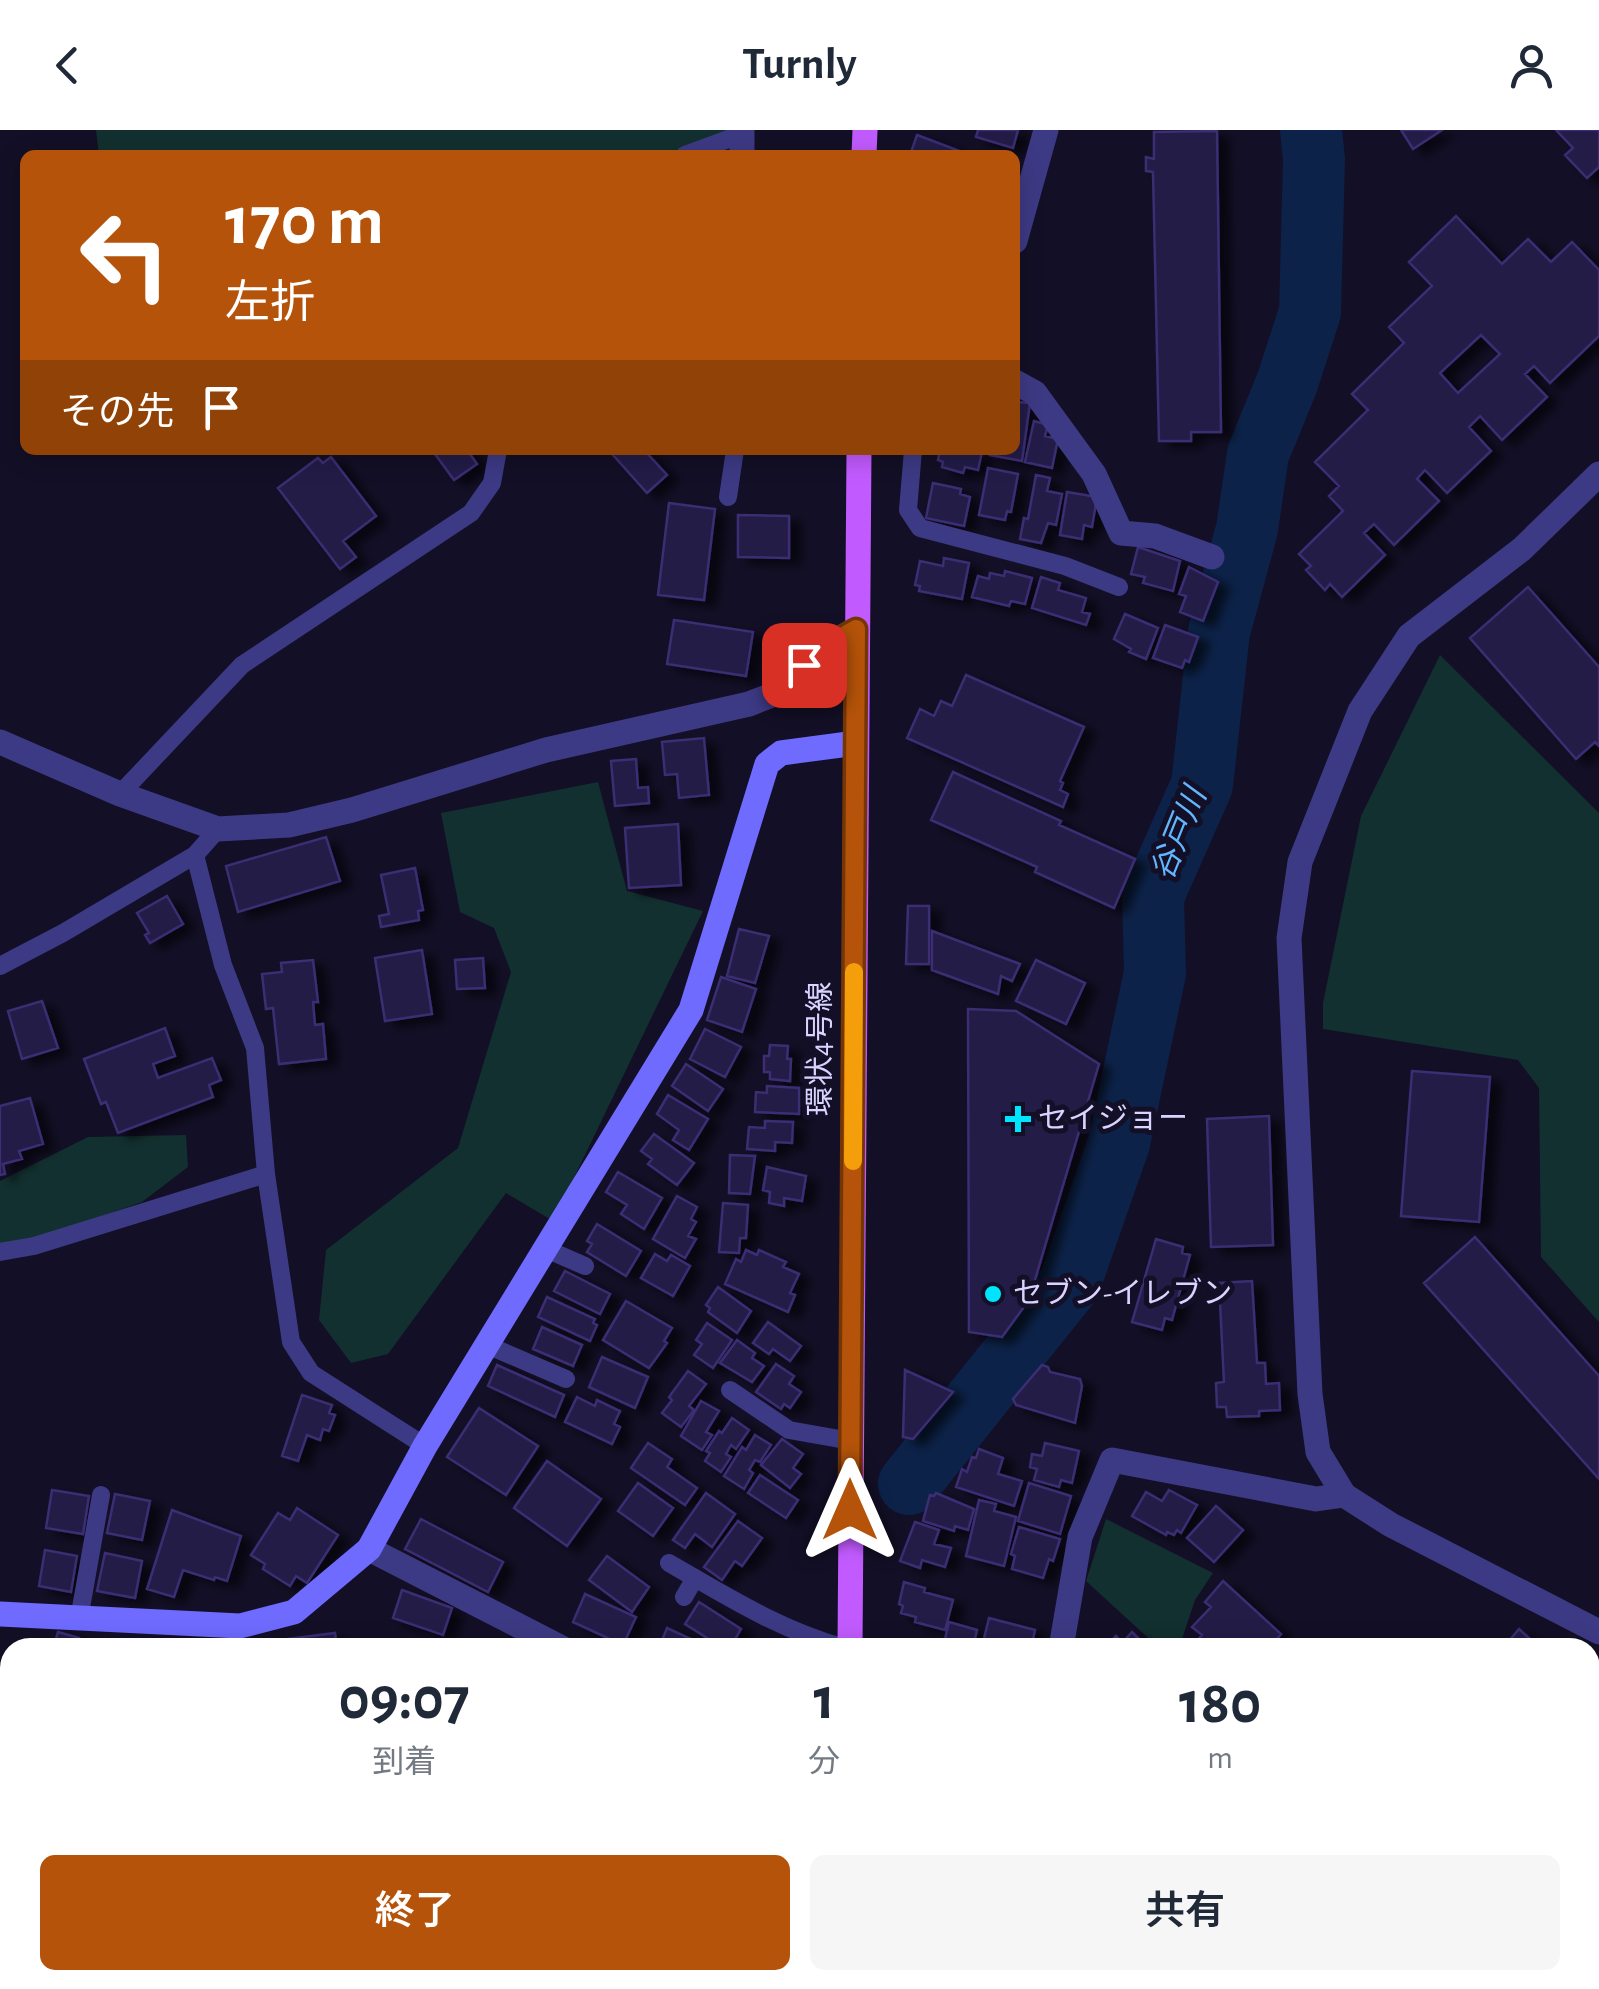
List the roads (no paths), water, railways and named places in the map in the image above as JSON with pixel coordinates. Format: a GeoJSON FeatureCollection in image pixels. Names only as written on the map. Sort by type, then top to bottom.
{"type":"FeatureCollection","features":[{"type":"Feature","properties":{"kind":"main road","name":"環状4号線"},"geometry":{"type":"LineString","coordinates":[[847,1638],[859,455]]}},
{"type":"Feature","properties":{"kind":"street"},"geometry":{"type":"LineString","coordinates":[[1020,223],[1046,130]]}},
{"type":"Feature","properties":{"kind":"street"},"geometry":{"type":"LineString","coordinates":[[1020,385],[1035,393],[1094,474],[1121,533],[1155,536],[1212,556]]}},
{"type":"Feature","properties":{"kind":"street"},"geometry":{"type":"LineString","coordinates":[[1599,474],[1522,549],[1409,636],[1360,712],[1300,862],[1289,938],[1310,1394],[1318,1452],[1344,1495],[1391,1526],[1599,1632]]}},
{"type":"Feature","properties":{"kind":"street"},"geometry":{"type":"LineString","coordinates":[[0,742],[120,794],[218,829],[289,825],[546,750],[749,704],[777,692],[814,653],[856,629]]}},
{"type":"Feature","properties":{"kind":"street"},"geometry":{"type":"LineString","coordinates":[[0,1614],[240,1626],[294,1612],[369,1548],[426,1446],[691,1010],[766,764],[781,753],[856,743]]}},
{"type":"Feature","properties":{"kind":"street"},"geometry":{"type":"LineString","coordinates":[[1063,1638],[1080,1537],[1112,1460],[1316,1499],[1344,1495]]}},
{"type":"Feature","properties":{"kind":"street"},"geometry":{"type":"LineString","coordinates":[[369,1548],[539,1638]]}},
{"type":"Feature","properties":{"kind":"lane"},"geometry":{"type":"LineString","coordinates":[[704,150],[742,140]]}},
{"type":"Feature","properties":{"kind":"lane"},"geometry":{"type":"LineString","coordinates":[[120,794],[242,665],[470,514],[492,483],[497,455]]}},
{"type":"Feature","properties":{"kind":"lane"},"geometry":{"type":"LineString","coordinates":[[728,497],[735,455]]}},
{"type":"Feature","properties":{"kind":"lane"},"geometry":{"type":"LineString","coordinates":[[912,455],[908,510],[920,528],[1065,566],[1118,587]]}},
{"type":"Feature","properties":{"kind":"lane"},"geometry":{"type":"LineString","coordinates":[[0,966],[195,855],[218,829]]}},
{"type":"Feature","properties":{"kind":"lane"},"geometry":{"type":"LineString","coordinates":[[195,855],[223,965],[255,1048],[266,1174],[291,1342],[311,1374],[426,1446]]}},
{"type":"Feature","properties":{"kind":"lane"},"geometry":{"type":"LineString","coordinates":[[0,1252],[34,1246],[266,1174]]}},
{"type":"Feature","properties":{"kind":"lane"},"geometry":{"type":"LineString","coordinates":[[546,1249],[585,1266]]}},
{"type":"Feature","properties":{"kind":"lane"},"geometry":{"type":"LineString","coordinates":[[488,1345],[566,1379]]}},
{"type":"Feature","properties":{"kind":"lane"},"geometry":{"type":"LineString","coordinates":[[730,1390],[788,1430],[851,1441]]}},
{"type":"Feature","properties":{"kind":"lane"},"geometry":{"type":"LineString","coordinates":[[79,1619],[100,1495]]}},
{"type":"Feature","properties":{"kind":"lane"},"geometry":{"type":"LineString","coordinates":[[669,1563],[788,1630],[814,1638]]}},
{"type":"Feature","properties":{"kind":"lane"},"geometry":{"type":"LineString","coordinates":[[684,1597],[695,1578]]}},
{"type":"Feature","properties":{"kind":"waterway","name":"谷戸川"},"geometry":{"type":"LineString","coordinates":[[909,1484],[1070,1283],[1119,1143],[1155,973],[1153,896],[1202,785],[1219,632],[1247,529],[1258,454],[1310,312],[1314,159],[1311,130]]}},
{"type":"Feature","properties":{"kind":"place","name":"セイジョー"},"geometry":{"type":"Point","coordinates":[1018,1119]}},
{"type":"Feature","properties":{"kind":"place","name":"セブン-イレブン"},"geometry":{"type":"Point","coordinates":[993,1294]}}]}
